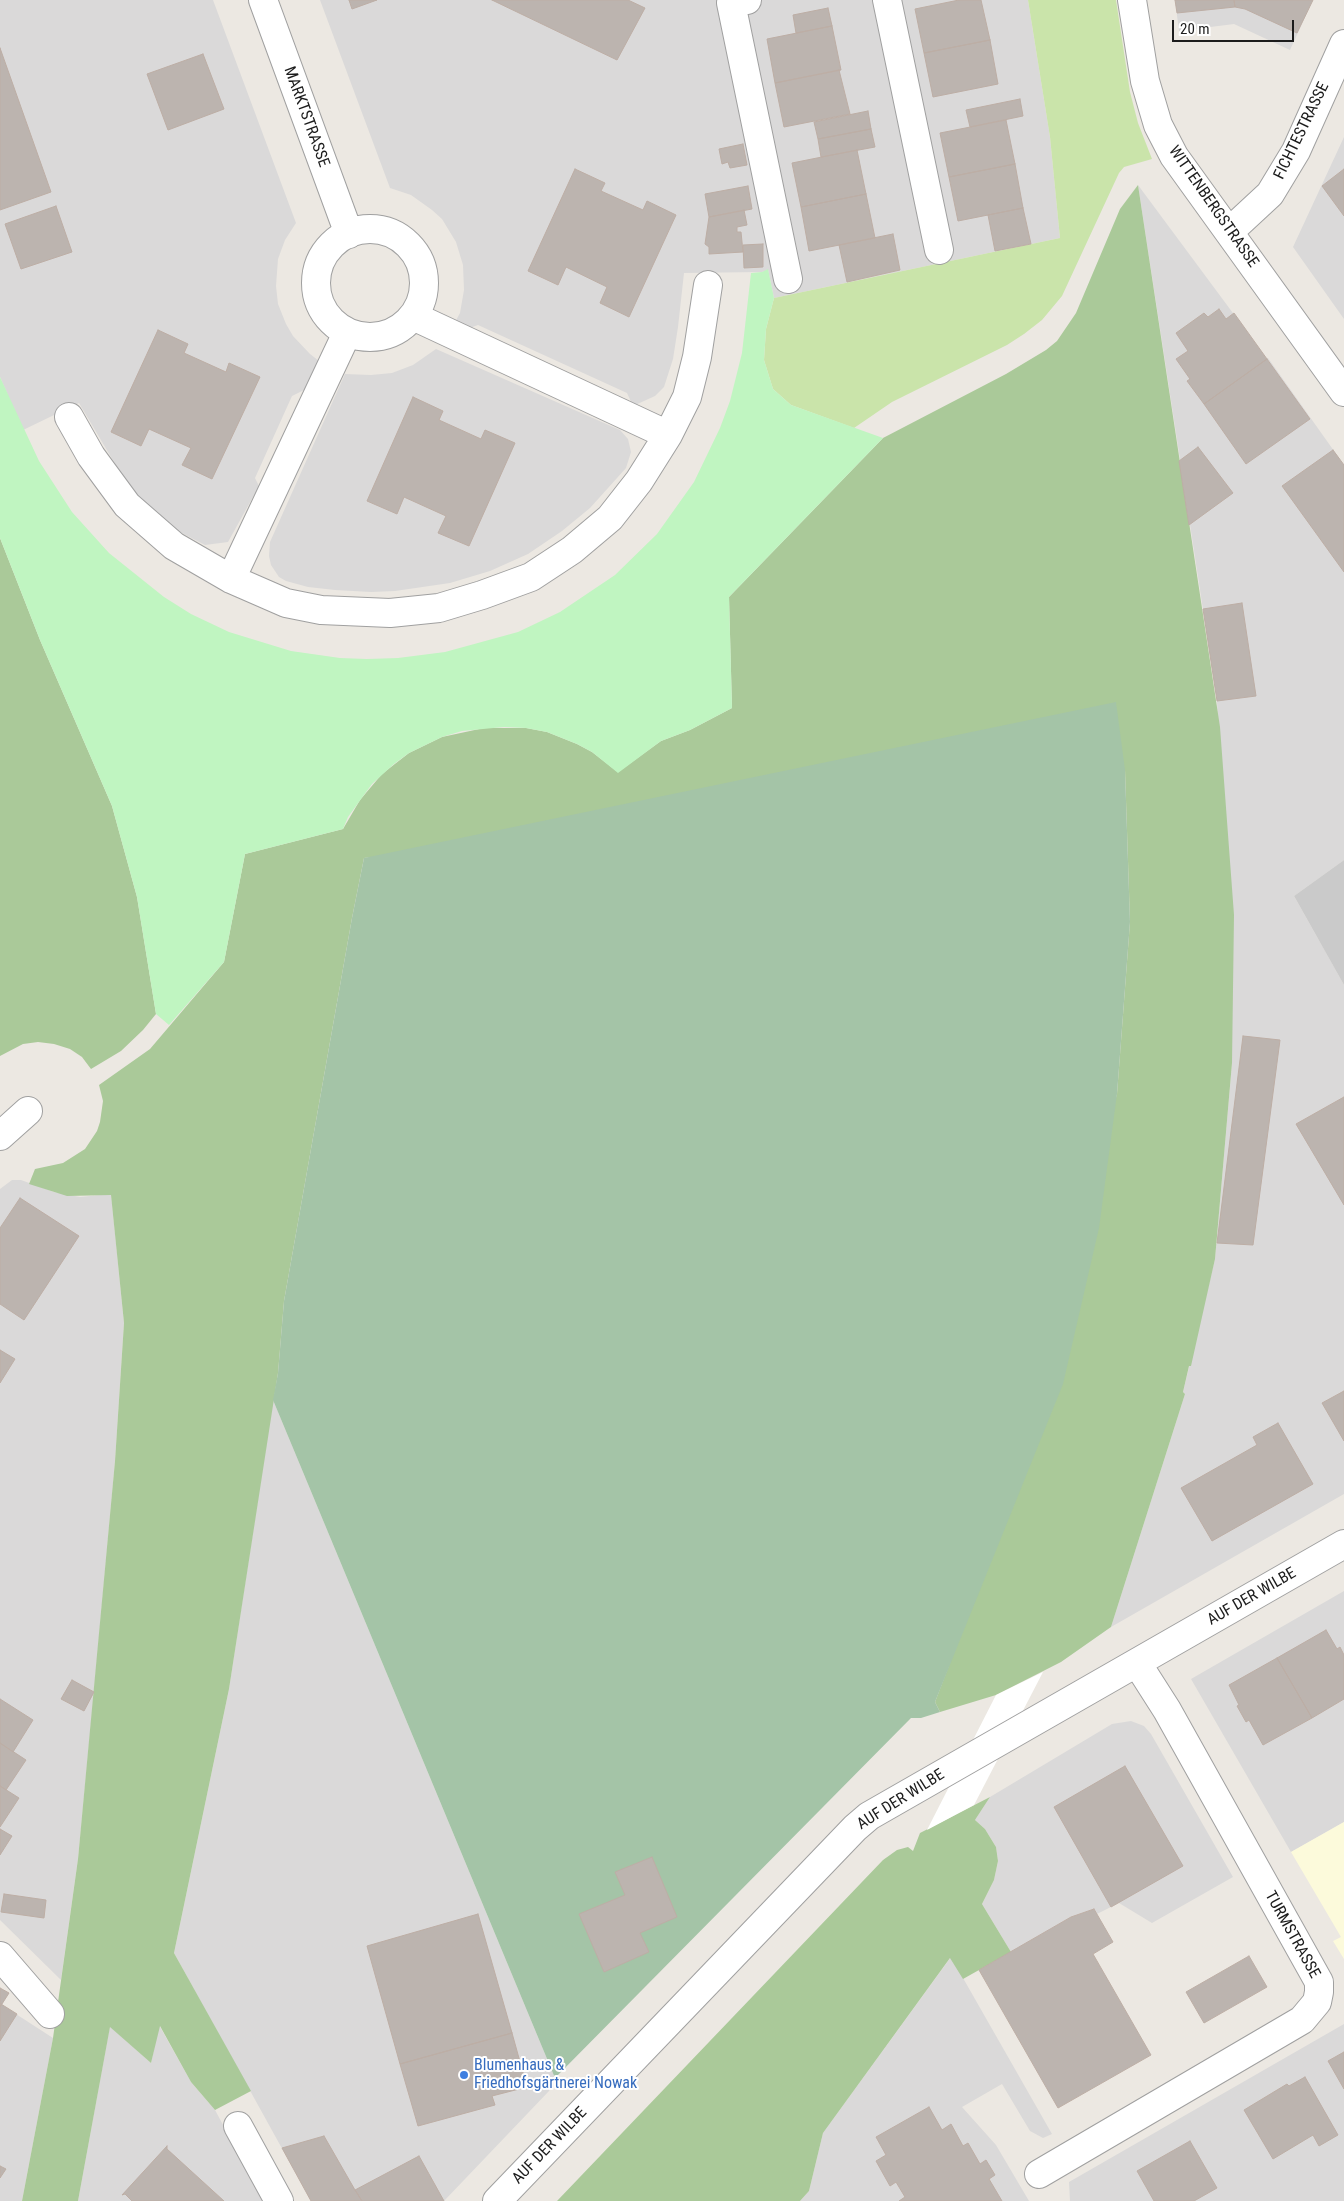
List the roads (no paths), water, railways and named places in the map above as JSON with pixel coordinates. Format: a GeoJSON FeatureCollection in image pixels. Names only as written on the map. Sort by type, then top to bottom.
{"type":"FeatureCollection","features":[{"type":"Feature","properties":{"kind":"street","name":"MARKTSTRASSE"},"geometry":{"type":"LineString","coordinates":[[263,0],[349,234]]}},
{"type":"Feature","properties":{"kind":"street"},"geometry":{"type":"LineString","coordinates":[[747,0],[730,3],[788,280]]}},
{"type":"Feature","properties":{"kind":"street"},"geometry":{"type":"LineString","coordinates":[[887,0],[939,250]]}},
{"type":"Feature","properties":{"kind":"street","name":"WITTENBERGSTRASSE"},"geometry":{"type":"LineString","coordinates":[[1132,0],[1145,81],[1158,125],[1174,156],[1344,392]]}},
{"type":"Feature","properties":{"kind":"street","name":"FICHTESTRASSE"},"geometry":{"type":"LineString","coordinates":[[1229,232],[1270,194],[1296,151],[1344,44]]}},
{"type":"Feature","properties":{"kind":"street"},"geometry":{"type":"LineString","coordinates":[[362,230],[377,230],[390,233],[402,240],[420,263],[424,276],[424,291],[420,304],[413,316],[403,327],[390,334],[376,337],[347,333],[326,315],[320,303],[316,283],[320,263],[327,250],[337,240],[362,230]]}},
{"type":"Feature","properties":{"kind":"street"},"geometry":{"type":"LineString","coordinates":[[69,417],[91,456],[127,505],[174,546],[231,579],[286,603],[321,610],[390,613],[439,608],[531,577],[572,550],[610,518],[639,481],[668,435],[687,397],[697,357],[708,285]]}},
{"type":"Feature","properties":{"kind":"street"},"geometry":{"type":"LineString","coordinates":[[413,316],[668,435]]}},
{"type":"Feature","properties":{"kind":"street"},"geometry":{"type":"LineString","coordinates":[[231,579],[347,333]]}},
{"type":"Feature","properties":{"kind":"street"},"geometry":{"type":"LineString","coordinates":[[0,1136],[28,1111]]}},
{"type":"Feature","properties":{"kind":"street","name":"AUF DER WILBE"},"geometry":{"type":"LineString","coordinates":[[497,2201],[855,1828],[869,1816],[1344,1544]]}},
{"type":"Feature","properties":{"kind":"street","name":"TURMSTRASSE"},"geometry":{"type":"LineString","coordinates":[[1039,2174],[1302,2020],[1317,2002],[1319,1992],[1319,1982],[1167,1710],[1137,1663]]}},
{"type":"Feature","properties":{"kind":"street"},"geometry":{"type":"LineString","coordinates":[[0,1956],[50,2014]]}},
{"type":"Feature","properties":{"kind":"street"},"geometry":{"type":"LineString","coordinates":[[238,2126],[279,2201]]}},
{"type":"Feature","properties":{"kind":"place","name":"Blumenhaus & Friedhofsgärtnerei Nowak"},"geometry":{"type":"Point","coordinates":[464,2075]}}]}
